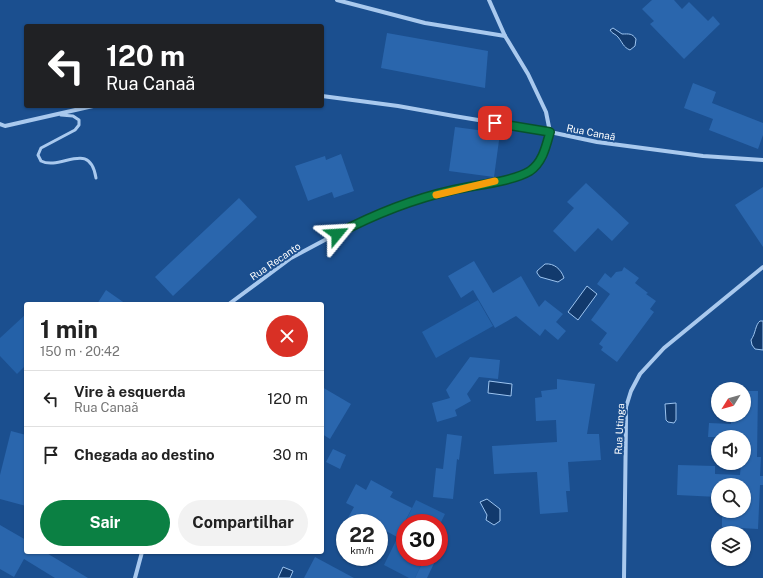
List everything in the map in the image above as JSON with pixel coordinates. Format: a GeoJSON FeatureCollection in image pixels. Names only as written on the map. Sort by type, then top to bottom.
{"type":"FeatureCollection","features":[{"type":"Feature","properties":{"kind":"street"},"geometry":{"type":"LineString","coordinates":[[337,0],[425,23],[505,36]]}},
{"type":"Feature","properties":{"kind":"street","name":"Rua Recanto"},"geometry":{"type":"LineString","coordinates":[[232,302],[291,258],[351,226],[423,198],[452,190],[514,177],[530,171],[539,163],[546,150],[550,132],[546,112],[528,74],[505,36],[488,0]]}},
{"type":"Feature","properties":{"kind":"street","name":"Rua Canaã"},"geometry":{"type":"LineString","coordinates":[[324,96],[398,106],[550,132],[597,142],[703,156],[763,160]]}},
{"type":"Feature","properties":{"kind":"street"},"geometry":{"type":"LineString","coordinates":[[0,127],[84,108]]}},
{"type":"Feature","properties":{"kind":"street"},"geometry":{"type":"LineString","coordinates":[[0,124],[5,126]]}},
{"type":"Feature","properties":{"kind":"street","name":"Rua Utinga"},"geometry":{"type":"LineString","coordinates":[[624,578],[626,407],[630,391],[640,374],[664,348],[763,267]]}},
{"type":"Feature","properties":{"kind":"street"},"geometry":{"type":"LineString","coordinates":[[135,578],[141,554]]}},
{"type":"Feature","properties":{"kind":"lane"},"geometry":{"type":"LineString","coordinates":[[57,114],[73,116],[79,120],[79,125],[75,130],[41,148],[38,155],[40,161],[47,164],[78,157],[85,159],[91,162],[95,168],[96,178]]}},
{"type":"Feature","properties":{"kind":"shaded area"},"geometry":{"type":"Polygon","coordinates":[[[613,28],[622,34],[630,34],[633,36],[636,39],[635,46],[630,50],[626,48],[617,36],[610,30],[613,28]]]}},
{"type":"Feature","properties":{"kind":"shaded area"},"geometry":{"type":"Polygon","coordinates":[[[545,264],[551,264],[557,267],[564,278],[558,282],[540,277],[537,271],[545,264]]]}},
{"type":"Feature","properties":{"kind":"shaded area"},"geometry":{"type":"Polygon","coordinates":[[[587,286],[597,294],[578,320],[568,312],[587,286]]]}},
{"type":"Feature","properties":{"kind":"shaded area"},"geometry":{"type":"Polygon","coordinates":[[[478,300],[493,326],[436,358],[422,332],[478,300]]]}},
{"type":"Feature","properties":{"kind":"shaded area"},"geometry":{"type":"Polygon","coordinates":[[[24,316],[24,367],[17,374],[0,356],[0,338],[24,316]]]}},
{"type":"Feature","properties":{"kind":"shaded area"},"geometry":{"type":"Polygon","coordinates":[[[760,321],[763,321],[763,350],[755,349],[751,340],[760,321]]]}},
{"type":"Feature","properties":{"kind":"shaded area"},"geometry":{"type":"Polygon","coordinates":[[[489,381],[512,384],[511,396],[488,393],[489,381]]]}},
{"type":"Feature","properties":{"kind":"shaded area"},"geometry":{"type":"Polygon","coordinates":[[[676,403],[676,420],[674,423],[668,422],[666,420],[665,404],[676,403]]]}},
{"type":"Feature","properties":{"kind":"shaded area"},"geometry":{"type":"Polygon","coordinates":[[[487,499],[500,509],[500,521],[494,525],[486,520],[487,515],[480,502],[487,499]]]}},
{"type":"Feature","properties":{"kind":"shaded area"},"geometry":{"type":"Polygon","coordinates":[[[416,500],[445,514],[409,514],[416,500]]]}},
{"type":"Feature","properties":{"kind":"shaded area"},"geometry":{"type":"Polygon","coordinates":[[[396,541],[396,566],[421,566],[415,578],[409,578],[386,566],[388,566],[388,557],[396,541]]]}},
{"type":"Feature","properties":{"kind":"shaded area"},"geometry":{"type":"Polygon","coordinates":[[[283,567],[293,571],[290,578],[278,578],[283,567]]]}},
{"type":"Feature","properties":{"kind":"building"},"geometry":{"type":"Polygon","coordinates":[[[652,0],[674,0],[682,9],[689,2],[708,21],[713,16],[720,24],[684,59],[650,24],[654,21],[642,9],[652,0]]]}},
{"type":"Feature","properties":{"kind":"building"},"geometry":{"type":"Polygon","coordinates":[[[387,33],[488,51],[485,88],[381,68],[387,33]]]}},
{"type":"Feature","properties":{"kind":"building"},"geometry":{"type":"Polygon","coordinates":[[[693,83],[716,92],[712,103],[763,123],[763,135],[758,149],[709,130],[713,119],[684,108],[693,83]]]}},
{"type":"Feature","properties":{"kind":"building"},"geometry":{"type":"Polygon","coordinates":[[[455,127],[500,133],[494,177],[449,171],[455,127]]]}},
{"type":"Feature","properties":{"kind":"building"},"geometry":{"type":"Polygon","coordinates":[[[341,154],[354,191],[334,198],[332,192],[308,201],[295,166],[325,156],[326,160],[341,154]]]}},
{"type":"Feature","properties":{"kind":"building"},"geometry":{"type":"Polygon","coordinates":[[[586,183],[629,223],[612,241],[598,228],[575,252],[553,231],[574,208],[567,202],[586,183]]]}},
{"type":"Feature","properties":{"kind":"building"},"geometry":{"type":"Polygon","coordinates":[[[763,187],[763,247],[735,205],[763,187]]]}},
{"type":"Feature","properties":{"kind":"building"},"geometry":{"type":"Polygon","coordinates":[[[239,198],[257,217],[173,296],[155,277],[239,198]]]}},
{"type":"Feature","properties":{"kind":"building"},"geometry":{"type":"Polygon","coordinates":[[[474,261],[493,293],[521,276],[539,307],[545,300],[563,314],[556,322],[566,331],[558,340],[545,329],[540,336],[516,316],[495,328],[473,290],[461,298],[448,276],[474,261]]]}},
{"type":"Feature","properties":{"kind":"building"},"geometry":{"type":"Polygon","coordinates":[[[624,267],[639,278],[635,283],[656,301],[650,309],[654,312],[617,362],[601,350],[603,347],[599,344],[607,333],[591,320],[610,294],[597,284],[605,273],[611,278],[616,272],[622,271],[624,267]]]}},
{"type":"Feature","properties":{"kind":"building"},"geometry":{"type":"Polygon","coordinates":[[[106,290],[123,302],[98,302],[106,290]]]}},
{"type":"Feature","properties":{"kind":"building"},"geometry":{"type":"Polygon","coordinates":[[[470,357],[500,360],[498,379],[479,377],[467,394],[471,401],[455,410],[457,416],[437,422],[432,403],[450,398],[446,390],[470,357]]]}},
{"type":"Feature","properties":{"kind":"building"},"geometry":{"type":"Polygon","coordinates":[[[557,379],[595,384],[587,434],[599,434],[601,460],[568,462],[570,491],[566,491],[568,512],[540,514],[537,472],[494,474],[492,446],[557,442],[556,420],[536,421],[535,398],[542,397],[541,391],[557,389],[557,379]]]}},
{"type":"Feature","properties":{"kind":"building"},"geometry":{"type":"Polygon","coordinates":[[[324,388],[351,404],[330,439],[324,435],[324,388]]]}},
{"type":"Feature","properties":{"kind":"building"},"geometry":{"type":"Polygon","coordinates":[[[751,391],[758,391],[757,457],[761,457],[760,476],[763,476],[763,485],[760,485],[758,529],[751,529],[751,526],[722,526],[722,518],[751,518],[751,478],[711,478],[711,497],[677,495],[678,465],[711,466],[711,470],[715,470],[715,474],[740,475],[740,470],[751,470],[751,430],[711,430],[711,437],[708,437],[709,423],[731,424],[731,422],[751,422],[751,391]]]}},
{"type":"Feature","properties":{"kind":"building"},"geometry":{"type":"Polygon","coordinates":[[[11,431],[24,434],[24,505],[0,499],[0,475],[11,431]]]}},
{"type":"Feature","properties":{"kind":"building"},"geometry":{"type":"Polygon","coordinates":[[[447,434],[462,436],[459,460],[457,459],[453,499],[433,497],[436,468],[443,469],[447,434]]]}},
{"type":"Feature","properties":{"kind":"building"},"geometry":{"type":"Polygon","coordinates":[[[333,449],[346,455],[340,469],[326,462],[333,449]]]}},
{"type":"Feature","properties":{"kind":"building"},"geometry":{"type":"Polygon","coordinates":[[[371,480],[393,492],[390,497],[412,508],[409,514],[396,514],[396,536],[388,532],[388,514],[350,514],[354,507],[346,503],[356,484],[366,490],[371,480]]]}},
{"type":"Feature","properties":{"kind":"building"},"geometry":{"type":"Polygon","coordinates":[[[0,525],[24,539],[24,554],[48,554],[88,578],[55,578],[24,559],[14,577],[0,569],[0,525]]]}},
{"type":"Feature","properties":{"kind":"building"},"geometry":{"type":"Polygon","coordinates":[[[315,557],[354,578],[304,578],[315,557]]]}},
{"type":"Feature","properties":{"kind":"building"},"geometry":{"type":"Polygon","coordinates":[[[421,566],[433,566],[427,578],[415,578],[421,566]]]}},
{"type":"Feature","properties":{"kind":"slow traffic"},"geometry":{"type":"LineString","coordinates":[[436,195],[495,181]]}},
{"type":"Feature","properties":{"kind":"route"},"geometry":{"type":"LineString","coordinates":[[337,234],[351,226],[382,213],[423,198],[452,190],[514,177],[530,171],[539,163],[546,150],[550,132],[495,123]]}}]}
